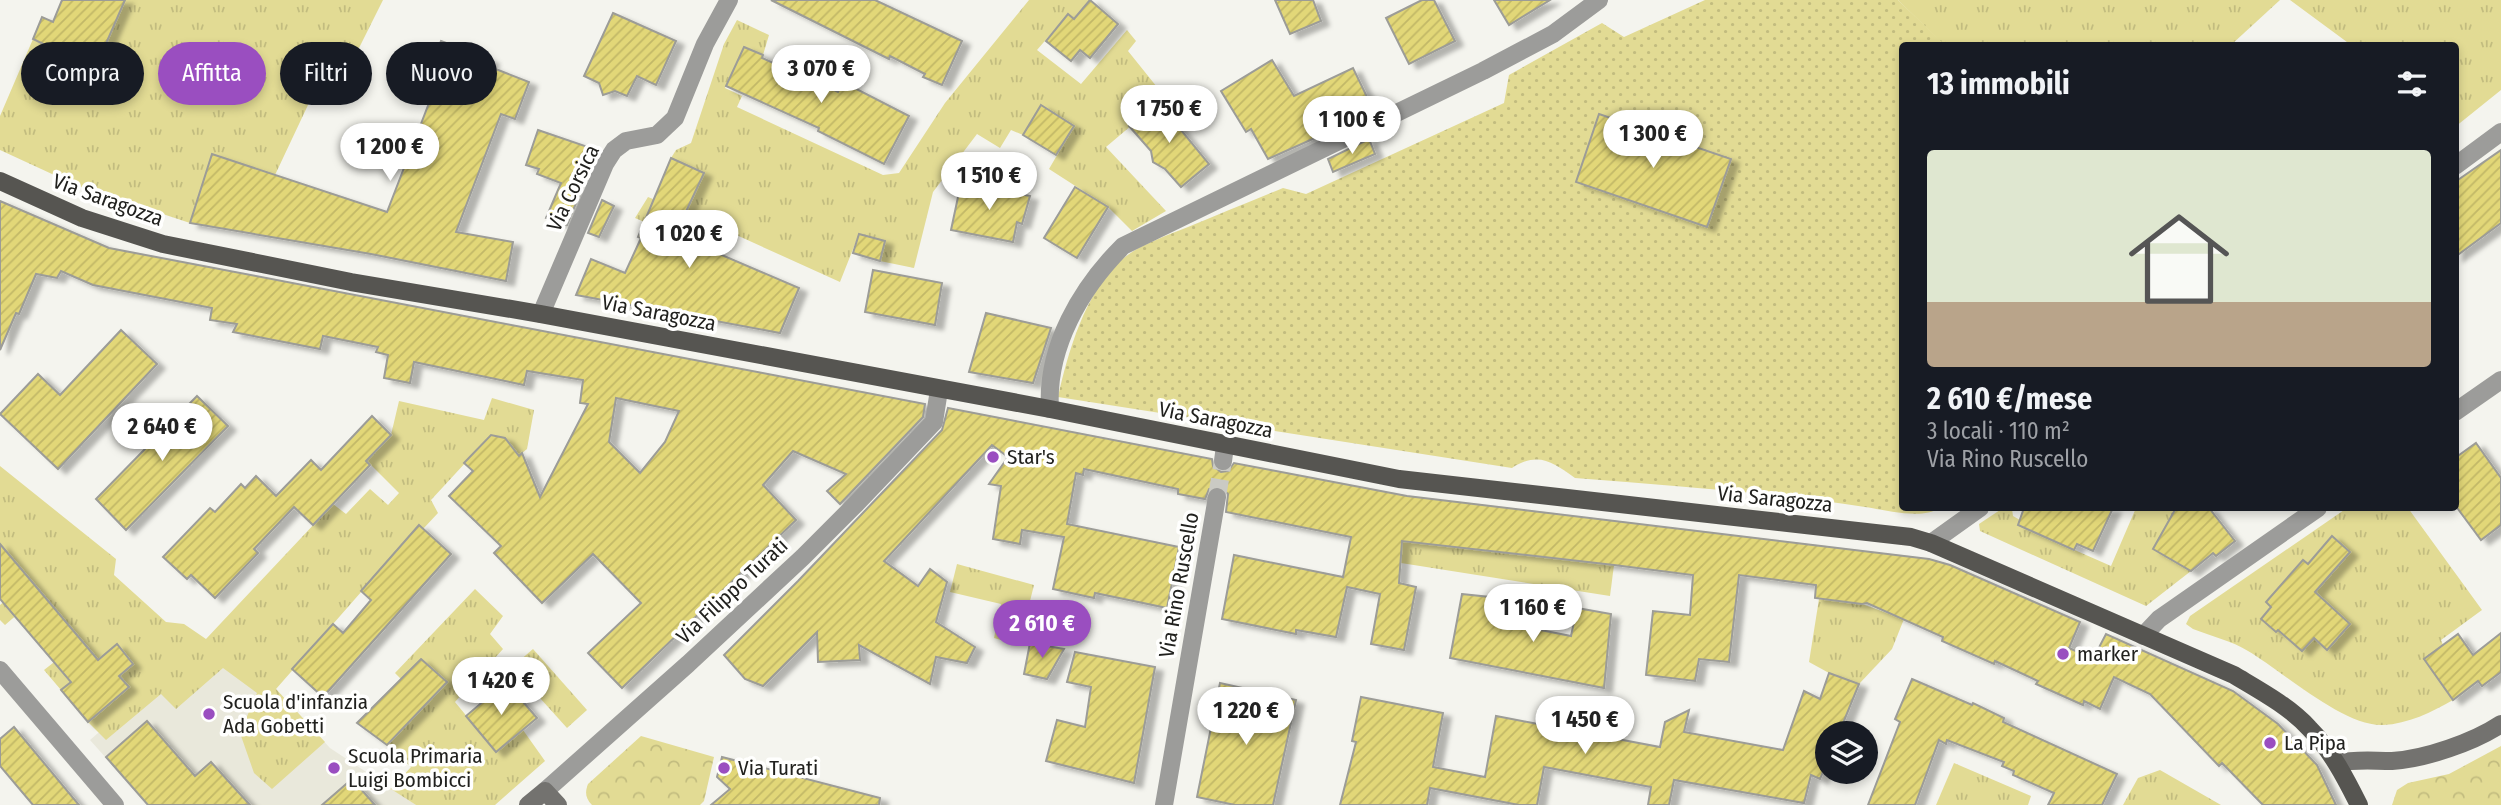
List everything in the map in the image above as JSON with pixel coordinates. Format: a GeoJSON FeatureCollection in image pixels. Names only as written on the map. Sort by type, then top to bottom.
{"type":"FeatureCollection","features":[{"type":"Feature","properties":{"kind":"main road","name":"Via Saragozza"},"geometry":{"type":"LineString","coordinates":[[0,181],[82,218],[163,244],[351,282],[541,314],[1050,410],[1224,453],[1399,479],[1911,537],[1931,543],[2234,675],[2267,695],[2307,726],[2337,763],[2359,805]]}},
{"type":"Feature","properties":{"kind":"street","name":"Via Corsica"},"geometry":{"type":"LineString","coordinates":[[541,314],[605,164],[614,150],[626,141],[657,135],[675,118],[705,44],[729,0]]}},
{"type":"Feature","properties":{"kind":"street"},"geometry":{"type":"LineString","coordinates":[[1050,410],[1053,367],[1072,312],[1104,265],[1123,246],[1483,71],[1553,34],[1599,0]]}},
{"type":"Feature","properties":{"kind":"street"},"geometry":{"type":"LineString","coordinates":[[2459,163],[2501,132]]}},
{"type":"Feature","properties":{"kind":"street"},"geometry":{"type":"LineString","coordinates":[[2459,409],[2501,380]]}},
{"type":"Feature","properties":{"kind":"street","name":"Via Filippo Turati"},"geometry":{"type":"LineString","coordinates":[[528,805],[627,720],[803,557],[928,429],[936,415],[939,390]]}},
{"type":"Feature","properties":{"kind":"street","name":"Via Rino Ruscello"},"geometry":{"type":"LineString","coordinates":[[1164,805],[1217,497]]}},
{"type":"Feature","properties":{"kind":"street"},"geometry":{"type":"LineString","coordinates":[[1931,543],[1976,511]]}},
{"type":"Feature","properties":{"kind":"street"},"geometry":{"type":"LineString","coordinates":[[2143,636],[2159,619],[2314,511]]}},
{"type":"Feature","properties":{"kind":"street"},"geometry":{"type":"LineString","coordinates":[[0,670],[6,690],[115,805]]}},
{"type":"Feature","properties":{"kind":"street"},"geometry":{"type":"LineString","coordinates":[[2337,763],[2354,759],[2392,761],[2414,757],[2469,741],[2501,724]]}},
{"type":"Feature","properties":{"kind":"street"},"geometry":{"type":"LineString","coordinates":[[545,791],[558,805]]}},
{"type":"Feature","properties":{"kind":"shaded area","name":"Scuola d'infanzia Ada Gobetti"},"geometry":{"type":"Polygon","coordinates":[[[219,628],[330,748],[416,805],[148,805],[90,740],[219,628]]]}},
{"type":"Feature","properties":{"kind":"green space"},"geometry":{"type":"Polygon","coordinates":[[[122,0],[383,0],[362,42],[280,42],[280,105],[308,105],[275,175],[212,154],[190,223],[78,186],[0,150],[0,116],[21,67],[21,105],[144,105],[144,42],[105,42],[122,0]]]}},
{"type":"Feature","properties":{"kind":"green space"},"geometry":{"type":"Polygon","coordinates":[[[1029,0],[1090,0],[1074,19],[1068,14],[1037,50],[1081,84],[1127,30],[1136,41],[1128,51],[1165,97],[1106,147],[1166,211],[1132,231],[1108,207],[1049,169],[1074,126],[1041,105],[1023,135],[1011,130],[1000,148],[977,134],[933,192],[914,268],[880,261],[885,241],[859,234],[840,282],[701,219],[691,242],[635,218],[648,197],[685,212],[704,173],[671,158],[676,150],[691,143],[724,44],[737,20],[769,35],[763,55],[744,47],[725,88],[742,96],[737,107],[883,175],[899,173],[945,103],[1029,0]]]}},
{"type":"Feature","properties":{"kind":"green space"},"geometry":{"type":"Polygon","coordinates":[[[1705,0],[1898,0],[1942,42],[1899,42],[1899,511],[1934,511],[1904,513],[1757,493],[1575,478],[1560,467],[1538,459],[1512,468],[1058,397],[1067,361],[1088,306],[1108,274],[1135,250],[1283,188],[1306,194],[1504,103],[1509,75],[1602,23],[1624,37],[1705,0]]]}},
{"type":"Feature","properties":{"kind":"green space"},"geometry":{"type":"Polygon","coordinates":[[[1898,0],[2280,0],[2234,42],[1941,42],[1898,0]]]}},
{"type":"Feature","properties":{"kind":"green space"},"geometry":{"type":"Polygon","coordinates":[[[2290,0],[2501,0],[2501,90],[2459,124],[2459,42],[2347,42],[2290,0]]]}},
{"type":"Feature","properties":{"kind":"green space"},"geometry":{"type":"Polygon","coordinates":[[[492,398],[534,410],[527,449],[516,458],[505,438],[491,435],[431,500],[438,513],[423,529],[419,526],[276,689],[325,742],[272,789],[254,773],[240,733],[257,693],[223,668],[176,709],[161,694],[106,740],[88,722],[129,687],[119,676],[133,664],[117,644],[61,690],[44,670],[81,641],[41,594],[5,625],[0,620],[0,605],[20,588],[0,544],[0,466],[116,559],[114,575],[166,622],[184,624],[206,639],[333,504],[346,514],[370,489],[388,505],[399,493],[366,460],[391,435],[399,401],[484,420],[492,398]]]}},
{"type":"Feature","properties":{"kind":"green space"},"geometry":{"type":"Polygon","coordinates":[[[1998,511],[2012,511],[2013,516],[2020,520],[2018,525],[2111,566],[2135,511],[2174,511],[2153,549],[2180,565],[2183,563],[2191,571],[2146,606],[1980,531],[1979,524],[1998,511]]]}},
{"type":"Feature","properties":{"kind":"green space"},"geometry":{"type":"Polygon","coordinates":[[[2343,511],[2410,511],[2482,610],[2441,640],[2443,645],[2424,659],[2453,700],[2411,720],[2383,725],[2367,723],[2332,708],[2242,647],[2193,629],[2186,624],[2190,616],[2343,511]]]}},
{"type":"Feature","properties":{"kind":"green space"},"geometry":{"type":"Polygon","coordinates":[[[1402,541],[1614,565],[1610,596],[1401,563],[1402,541]]]}},
{"type":"Feature","properties":{"kind":"green space"},"geometry":{"type":"Polygon","coordinates":[[[957,564],[1034,585],[1019,645],[994,638],[1001,604],[950,592],[957,564]]]}},
{"type":"Feature","properties":{"kind":"green space"},"geometry":{"type":"Polygon","coordinates":[[[475,589],[503,616],[490,634],[503,649],[455,702],[496,752],[523,730],[545,761],[495,805],[416,805],[391,789],[411,767],[387,745],[447,683],[421,659],[401,679],[395,673],[475,589]]]}},
{"type":"Feature","properties":{"kind":"green space"},"geometry":{"type":"Polygon","coordinates":[[[1819,599],[1862,604],[1904,619],[1892,649],[1859,684],[1809,662],[1819,599]]]}},
{"type":"Feature","properties":{"kind":"green space"},"geometry":{"type":"Polygon","coordinates":[[[533,649],[587,710],[567,728],[512,667],[533,649]]]}},
{"type":"Feature","properties":{"kind":"green space"},"geometry":{"type":"Polygon","coordinates":[[[641,736],[714,757],[704,801],[700,805],[592,805],[586,795],[588,784],[641,736]]]}},
{"type":"Feature","properties":{"kind":"green space"},"geometry":{"type":"Polygon","coordinates":[[[2501,746],[2501,805],[2392,805],[2397,790],[2408,783],[2449,774],[2501,746]]]}},
{"type":"Feature","properties":{"kind":"green space"},"geometry":{"type":"Polygon","coordinates":[[[1954,763],[2031,796],[2028,805],[1936,805],[1954,763]]]}},
{"type":"Feature","properties":{"kind":"green space"},"geometry":{"type":"Polygon","coordinates":[[[2160,770],[2221,805],[2123,805],[2138,778],[2160,770]]]}},
{"type":"Feature","properties":{"kind":"building"},"geometry":{"type":"Polygon","coordinates":[[[62,0],[125,0],[107,42],[39,42],[33,39],[42,17],[53,22],[62,0]]]}},
{"type":"Feature","properties":{"kind":"building"},"geometry":{"type":"Polygon","coordinates":[[[771,0],[875,0],[962,41],[942,85],[923,77],[925,74],[890,56],[889,59],[771,0]]]}},
{"type":"Feature","properties":{"kind":"building"},"geometry":{"type":"Polygon","coordinates":[[[1090,0],[1118,24],[1090,58],[1080,50],[1071,61],[1046,41],[1068,14],[1074,19],[1090,0]]]}},
{"type":"Feature","properties":{"kind":"building"},"geometry":{"type":"Polygon","coordinates":[[[1275,0],[1313,0],[1321,21],[1290,34],[1275,0]]]}},
{"type":"Feature","properties":{"kind":"building"},"geometry":{"type":"Polygon","coordinates":[[[1422,0],[1434,0],[1455,41],[1409,64],[1386,18],[1422,0]]]}},
{"type":"Feature","properties":{"kind":"building"},"geometry":{"type":"Polygon","coordinates":[[[1494,0],[1550,0],[1509,25],[1494,0]]]}},
{"type":"Feature","properties":{"kind":"building"},"geometry":{"type":"Polygon","coordinates":[[[613,13],[676,41],[656,85],[637,76],[627,96],[615,91],[603,95],[599,83],[584,76],[613,13]]]}},
{"type":"Feature","properties":{"kind":"building"},"geometry":{"type":"Polygon","coordinates":[[[744,47],[763,55],[762,58],[838,92],[843,82],[909,116],[884,164],[818,131],[819,128],[726,86],[744,47]]]}},
{"type":"Feature","properties":{"kind":"building"},"geometry":{"type":"Polygon","coordinates":[[[1272,60],[1294,96],[1353,68],[1368,99],[1354,106],[1360,118],[1268,159],[1251,129],[1246,132],[1221,91],[1272,60]]]}},
{"type":"Feature","properties":{"kind":"building"},"geometry":{"type":"Polygon","coordinates":[[[497,70],[529,82],[515,119],[501,114],[456,232],[513,242],[506,281],[371,254],[190,223],[212,154],[387,212],[428,105],[497,105],[497,70]]]}},
{"type":"Feature","properties":{"kind":"building"},"geometry":{"type":"Polygon","coordinates":[[[1158,102],[1209,164],[1181,187],[1165,169],[1153,162],[1151,151],[1129,126],[1158,102]]]}},
{"type":"Feature","properties":{"kind":"building"},"geometry":{"type":"Polygon","coordinates":[[[1041,105],[1074,126],[1056,155],[1023,135],[1041,105]]]}},
{"type":"Feature","properties":{"kind":"building"},"geometry":{"type":"Polygon","coordinates":[[[1599,114],[1731,159],[1707,227],[1576,182],[1599,114]]]}},
{"type":"Feature","properties":{"kind":"building"},"geometry":{"type":"Polygon","coordinates":[[[538,130],[588,147],[573,187],[581,191],[567,225],[546,218],[561,183],[537,174],[539,169],[526,165],[538,130]]]}},
{"type":"Feature","properties":{"kind":"building"},"geometry":{"type":"Polygon","coordinates":[[[1369,139],[1375,154],[1333,172],[1328,159],[1369,139]]]}},
{"type":"Feature","properties":{"kind":"building"},"geometry":{"type":"Polygon","coordinates":[[[2501,150],[2501,223],[2459,254],[2459,179],[2501,150]]]}},
{"type":"Feature","properties":{"kind":"building"},"geometry":{"type":"Polygon","coordinates":[[[671,158],[704,173],[675,235],[799,288],[780,333],[576,295],[591,259],[625,273],[671,158]]]}},
{"type":"Feature","properties":{"kind":"building"},"geometry":{"type":"Polygon","coordinates":[[[961,183],[1030,196],[1022,224],[1017,222],[1013,242],[951,230],[961,183]]]}},
{"type":"Feature","properties":{"kind":"building"},"geometry":{"type":"Polygon","coordinates":[[[1075,187],[1108,207],[1077,258],[1044,238],[1075,187]]]}},
{"type":"Feature","properties":{"kind":"building"},"geometry":{"type":"Polygon","coordinates":[[[602,200],[614,206],[599,237],[588,233],[602,200]]]}},
{"type":"Feature","properties":{"kind":"building"},"geometry":{"type":"Polygon","coordinates":[[[0,201],[109,248],[925,404],[923,417],[840,504],[827,491],[846,474],[793,451],[763,485],[796,520],[622,688],[588,653],[641,603],[593,554],[542,603],[494,553],[501,546],[449,496],[473,471],[464,463],[491,435],[505,438],[519,456],[522,453],[540,497],[588,404],[580,403],[583,380],[527,371],[524,385],[414,362],[410,383],[384,378],[388,355],[376,352],[378,347],[323,336],[320,349],[233,332],[237,324],[210,320],[212,308],[93,285],[61,271],[57,278],[36,274],[0,350],[0,201]],[[616,398],[609,442],[640,473],[665,442],[679,411],[616,398]]]}},
{"type":"Feature","properties":{"kind":"building"},"geometry":{"type":"Polygon","coordinates":[[[859,234],[885,241],[880,261],[853,253],[859,234]]]}},
{"type":"Feature","properties":{"kind":"building"},"geometry":{"type":"Polygon","coordinates":[[[873,270],[942,283],[935,325],[865,312],[873,270]]]}},
{"type":"Feature","properties":{"kind":"building"},"geometry":{"type":"Polygon","coordinates":[[[986,313],[1051,328],[1033,383],[969,372],[986,313]]]}},
{"type":"Feature","properties":{"kind":"building"},"geometry":{"type":"Polygon","coordinates":[[[121,330],[157,364],[58,469],[0,414],[38,374],[60,395],[121,330]]]}},
{"type":"Feature","properties":{"kind":"building"},"geometry":{"type":"Polygon","coordinates":[[[197,396],[228,426],[126,530],[96,499],[197,396]]]}},
{"type":"Feature","properties":{"kind":"building"},"geometry":{"type":"Polygon","coordinates":[[[948,408],[1212,459],[1213,466],[1221,472],[1228,471],[1234,463],[1407,496],[1929,559],[1950,565],[2080,622],[2069,648],[2093,659],[2106,634],[2233,691],[2278,724],[2317,765],[2336,805],[2263,805],[2222,763],[2219,766],[2150,694],[2114,677],[2100,709],[2084,701],[2083,705],[2036,684],[2038,681],[1942,641],[1943,637],[1867,603],[1815,598],[1816,585],[1739,575],[1729,662],[1699,659],[1695,681],[1646,675],[1653,611],[1690,615],[1693,575],[1614,565],[1402,541],[1399,583],[1416,587],[1404,650],[1371,644],[1380,594],[1347,587],[1336,637],[1296,630],[1296,634],[1222,619],[1234,555],[1343,577],[1351,537],[1226,512],[1228,494],[1220,486],[1209,489],[1205,499],[1178,494],[1178,489],[1084,469],[1083,475],[1076,473],[1067,524],[1179,547],[1167,608],[1095,593],[1094,598],[1053,589],[1064,537],[1022,530],[1020,544],[993,539],[1001,486],[989,484],[1008,457],[992,445],[884,561],[918,586],[930,569],[947,582],[936,622],[975,647],[967,663],[936,657],[930,684],[859,645],[860,660],[818,662],[817,632],[763,686],[745,679],[724,655],[942,430],[948,408]]]}},
{"type":"Feature","properties":{"kind":"building"},"geometry":{"type":"Polygon","coordinates":[[[372,416],[391,435],[366,461],[370,465],[313,525],[294,507],[254,549],[258,553],[215,598],[191,575],[187,579],[163,557],[210,508],[215,512],[241,484],[245,488],[256,476],[276,496],[311,460],[321,470],[372,416]]]}},
{"type":"Feature","properties":{"kind":"building"},"geometry":{"type":"Polygon","coordinates":[[[2476,443],[2501,478],[2501,525],[2481,540],[2459,510],[2459,455],[2476,443]]]}},
{"type":"Feature","properties":{"kind":"building"},"geometry":{"type":"Polygon","coordinates":[[[2023,511],[2112,511],[2093,551],[2077,544],[2074,550],[2018,525],[2023,511]]]}},
{"type":"Feature","properties":{"kind":"building"},"geometry":{"type":"Polygon","coordinates":[[[2174,511],[2211,511],[2235,541],[2216,556],[2213,553],[2191,571],[2153,549],[2174,511]]]}},
{"type":"Feature","properties":{"kind":"building"},"geometry":{"type":"Polygon","coordinates":[[[419,525],[451,554],[323,697],[292,669],[333,624],[343,633],[371,600],[361,591],[419,525]]]}},
{"type":"Feature","properties":{"kind":"building"},"geometry":{"type":"Polygon","coordinates":[[[2332,536],[2350,552],[2315,592],[2350,624],[2327,650],[2314,638],[2302,651],[2261,619],[2271,607],[2266,602],[2303,560],[2308,564],[2332,536]]]}},
{"type":"Feature","properties":{"kind":"building"},"geometry":{"type":"Polygon","coordinates":[[[0,544],[98,660],[117,644],[133,664],[119,676],[129,687],[88,722],[61,690],[71,682],[0,599],[0,544]]]}},
{"type":"Feature","properties":{"kind":"building"},"geometry":{"type":"Polygon","coordinates":[[[1462,594],[1499,598],[1495,621],[1571,636],[1577,608],[1611,614],[1604,688],[1450,658],[1462,594]]]}},
{"type":"Feature","properties":{"kind":"building"},"geometry":{"type":"Polygon","coordinates":[[[2501,633],[2501,672],[2482,686],[2478,681],[2453,700],[2424,659],[2458,634],[2473,655],[2501,633]]]}},
{"type":"Feature","properties":{"kind":"building"},"geometry":{"type":"Polygon","coordinates":[[[1030,643],[1064,649],[1047,679],[1024,674],[1030,643]]]}},
{"type":"Feature","properties":{"kind":"building"},"geometry":{"type":"Polygon","coordinates":[[[1075,652],[1155,667],[1134,783],[1046,761],[1057,720],[1085,727],[1091,687],[1067,682],[1075,652]]]}},
{"type":"Feature","properties":{"kind":"building"},"geometry":{"type":"Polygon","coordinates":[[[421,659],[447,682],[387,745],[357,723],[421,659]]]}},
{"type":"Feature","properties":{"kind":"building"},"geometry":{"type":"Polygon","coordinates":[[[1829,673],[1859,684],[1844,721],[1815,721],[1815,777],[1811,775],[1804,803],[1674,780],[1669,805],[1648,805],[1651,787],[1544,767],[1537,805],[1519,805],[1430,788],[1427,805],[1340,805],[1356,742],[1352,741],[1361,697],[1443,713],[1433,767],[1485,777],[1496,716],[1660,747],[1665,722],[1689,710],[1684,732],[1783,750],[1804,691],[1820,699],[1829,673]]]}},
{"type":"Feature","properties":{"kind":"building"},"geometry":{"type":"Polygon","coordinates":[[[1912,679],[1972,705],[1973,703],[2004,718],[2003,722],[2117,774],[2102,805],[2048,805],[2054,793],[2013,775],[2014,771],[2002,766],[2004,762],[1947,740],[1946,744],[1939,740],[1915,805],[1868,805],[1900,722],[1895,719],[1912,679]]]}},
{"type":"Feature","properties":{"kind":"building"},"geometry":{"type":"Polygon","coordinates":[[[506,682],[537,718],[496,752],[466,716],[506,682]]]}},
{"type":"Feature","properties":{"kind":"building"},"geometry":{"type":"Polygon","coordinates":[[[1220,683],[1296,700],[1273,805],[1235,805],[1197,797],[1220,683]]]}},
{"type":"Feature","properties":{"kind":"building"},"geometry":{"type":"Polygon","coordinates":[[[147,721],[195,776],[211,762],[250,805],[148,805],[106,757],[147,721]]]}},
{"type":"Feature","properties":{"kind":"building"},"geometry":{"type":"Polygon","coordinates":[[[14,727],[79,805],[33,805],[0,766],[0,739],[14,727]]]}},
{"type":"Feature","properties":{"kind":"building"},"geometry":{"type":"Polygon","coordinates":[[[722,757],[880,798],[879,805],[711,805],[730,789],[717,777],[722,757]]]}},
{"type":"Feature","properties":{"kind":"building"},"geometry":{"type":"Polygon","coordinates":[[[352,779],[375,805],[322,805],[352,779]]]}},
{"type":"Feature","properties":{"kind":"tunnel"},"geometry":{"type":"LineString","coordinates":[[1217,497],[1223,461]]}},
{"type":"Feature","properties":{"kind":"place","name":"Star's"},"geometry":{"type":"Point","coordinates":[993,457]}},
{"type":"Feature","properties":{"kind":"place","name":"marker"},"geometry":{"type":"Point","coordinates":[2063,654]}},
{"type":"Feature","properties":{"kind":"place","name":"Scuola d'infanzia Ada Gobetti"},"geometry":{"type":"Point","coordinates":[209,714]}},
{"type":"Feature","properties":{"kind":"place","name":"La Pipa"},"geometry":{"type":"Point","coordinates":[2270,743]}},
{"type":"Feature","properties":{"kind":"place","name":"Scuola Primaria Luigi Bombicci"},"geometry":{"type":"Point","coordinates":[334,768]}},
{"type":"Feature","properties":{"kind":"place","name":"Via Turati"},"geometry":{"type":"Point","coordinates":[724,768]}}]}
